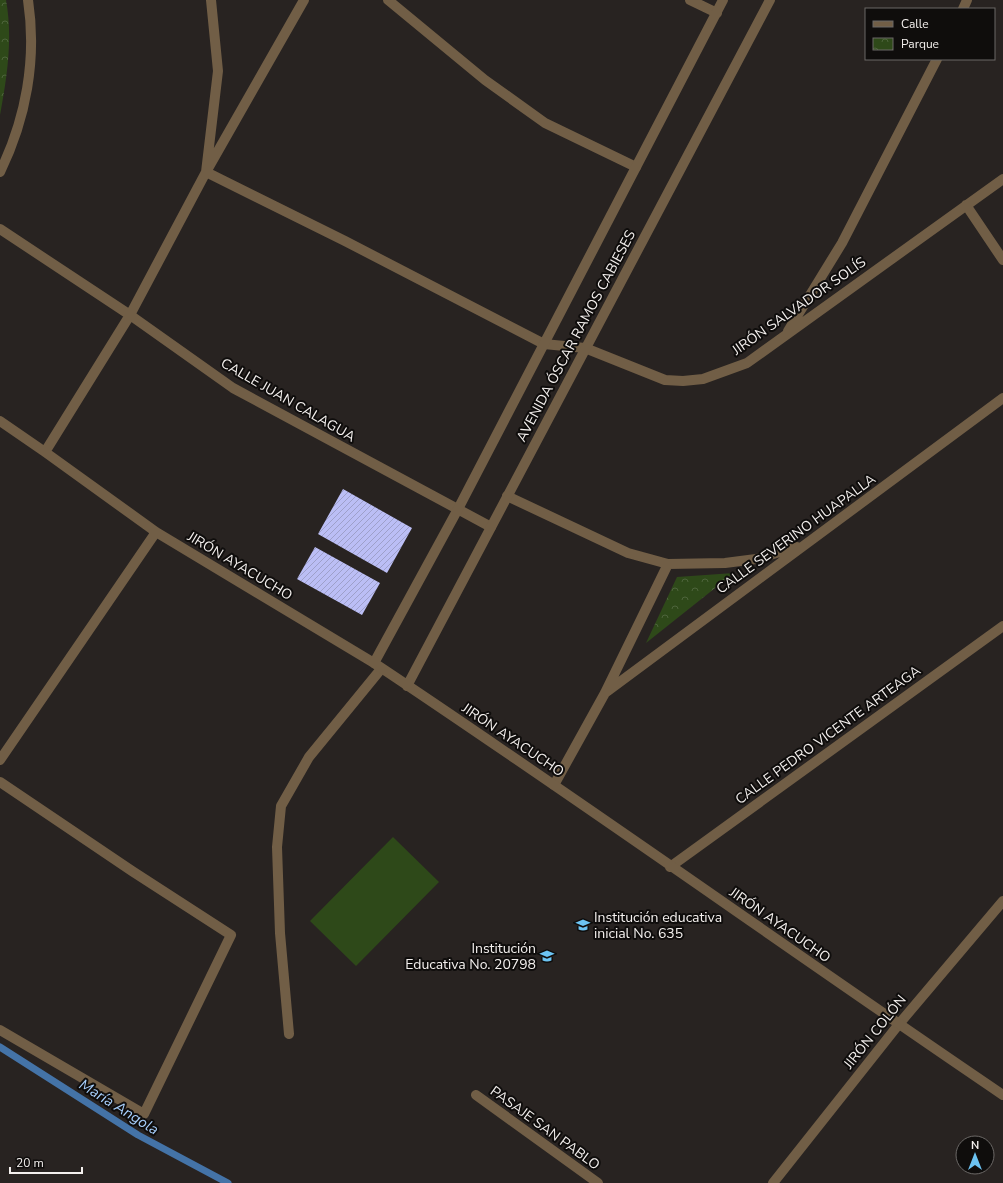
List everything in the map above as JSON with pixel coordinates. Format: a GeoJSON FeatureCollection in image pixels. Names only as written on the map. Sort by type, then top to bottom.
{"type":"FeatureCollection","features":[{"type":"Feature","properties":{"kind":"street"},"geometry":{"type":"LineString","coordinates":[[0,172],[21,123],[28,90],[31,20],[28,0]]}},
{"type":"Feature","properties":{"kind":"street"},"geometry":{"type":"LineString","coordinates":[[206,172],[218,71],[211,0]]}},
{"type":"Feature","properties":{"kind":"street"},"geometry":{"type":"LineString","coordinates":[[45,452],[130,315],[206,172],[304,0]]}},
{"type":"Feature","properties":{"kind":"street"},"geometry":{"type":"LineString","coordinates":[[388,0],[485,80],[545,123],[636,167]]}},
{"type":"Feature","properties":{"kind":"street"},"geometry":{"type":"LineString","coordinates":[[690,0],[716,13]]}},
{"type":"Feature","properties":{"kind":"street","name":"AVENIDA ÓSCAR RAMOS CABIESES"},"geometry":{"type":"LineString","coordinates":[[289,1034],[280,933],[277,847],[281,806],[309,756],[378,666],[723,0]]}},
{"type":"Feature","properties":{"kind":"street","name":"AVENIDA ÓSCAR RAMOS CABIESES"},"geometry":{"type":"LineString","coordinates":[[407,686],[770,0]]}},
{"type":"Feature","properties":{"kind":"street"},"geometry":{"type":"LineString","coordinates":[[786,335],[842,243],[936,60]]}},
{"type":"Feature","properties":{"kind":"street"},"geometry":{"type":"LineString","coordinates":[[206,172],[345,241],[544,344]]}},
{"type":"Feature","properties":{"kind":"street","name":"JIRÓN SALVADOR SOLÍS"},"geometry":{"type":"LineString","coordinates":[[544,344],[585,348],[665,380],[683,381],[703,379],[747,363],[1003,179]]}},
{"type":"Feature","properties":{"kind":"street"},"geometry":{"type":"LineString","coordinates":[[966,205],[1003,260]]}},
{"type":"Feature","properties":{"kind":"street","name":"CALLE JUAN CALAGUA"},"geometry":{"type":"LineString","coordinates":[[0,229],[130,315],[233,388],[491,527]]}},
{"type":"Feature","properties":{"kind":"street","name":"CALLE SEVERINO HUAPALLA"},"geometry":{"type":"LineString","coordinates":[[605,693],[1003,398]]}},
{"type":"Feature","properties":{"kind":"street","name":"JIRÓN AYACUCHO"},"geometry":{"type":"LineString","coordinates":[[2,427],[45,452],[156,532],[378,666],[554,784],[670,867],[1003,1095]]}},
{"type":"Feature","properties":{"kind":"street"},"geometry":{"type":"LineString","coordinates":[[507,496],[628,553],[668,564],[725,563],[756,559],[805,544]]}},
{"type":"Feature","properties":{"kind":"street"},"geometry":{"type":"LineString","coordinates":[[0,760],[156,532]]}},
{"type":"Feature","properties":{"kind":"street"},"geometry":{"type":"LineString","coordinates":[[554,784],[605,693],[668,564]]}},
{"type":"Feature","properties":{"kind":"street","name":"CALLE PEDRO VICENTE ARTEAGA"},"geometry":{"type":"LineString","coordinates":[[670,867],[1003,626]]}},
{"type":"Feature","properties":{"kind":"street"},"geometry":{"type":"LineString","coordinates":[[0,782],[132,871],[231,935],[144,1114],[0,1030]]}},
{"type":"Feature","properties":{"kind":"street","name":"JIRÓN COLÓN"},"geometry":{"type":"LineString","coordinates":[[773,1183],[899,1024],[1003,901]]}},
{"type":"Feature","properties":{"kind":"street","name":"PASAJE SAN PABLO"},"geometry":{"type":"LineString","coordinates":[[476,1096],[598,1183]]}},
{"type":"Feature","properties":{"kind":"green space"},"geometry":{"type":"Polygon","coordinates":[[[0,0],[6,0],[9,43],[7,72],[0,115],[0,0]]]}},
{"type":"Feature","properties":{"kind":"green space"},"geometry":{"type":"Polygon","coordinates":[[[734,573],[646,643],[677,577],[734,573]]]}},
{"type":"Feature","properties":{"kind":"green space"},"geometry":{"type":"Polygon","coordinates":[[[393,837],[439,882],[356,966],[310,921],[393,837]]]}},
{"type":"Feature","properties":{"kind":"building"},"geometry":{"type":"Polygon","coordinates":[[[343,489],[412,528],[387,573],[318,534],[343,489]]]}},
{"type":"Feature","properties":{"kind":"building"},"geometry":{"type":"Polygon","coordinates":[[[315,547],[380,583],[362,615],[297,579],[315,547]]]}},
{"type":"Feature","properties":{"kind":"waterway","name":"María Angola"},"geometry":{"type":"LineString","coordinates":[[0,1047],[138,1135],[228,1183]]}},
{"type":"Feature","properties":{"kind":"place","name":"Institución educativa inicial No. 635"},"geometry":{"type":"Point","coordinates":[583,925]}},
{"type":"Feature","properties":{"kind":"place","name":"Institución Educativa No. 20798"},"geometry":{"type":"Point","coordinates":[547,956]}}]}
